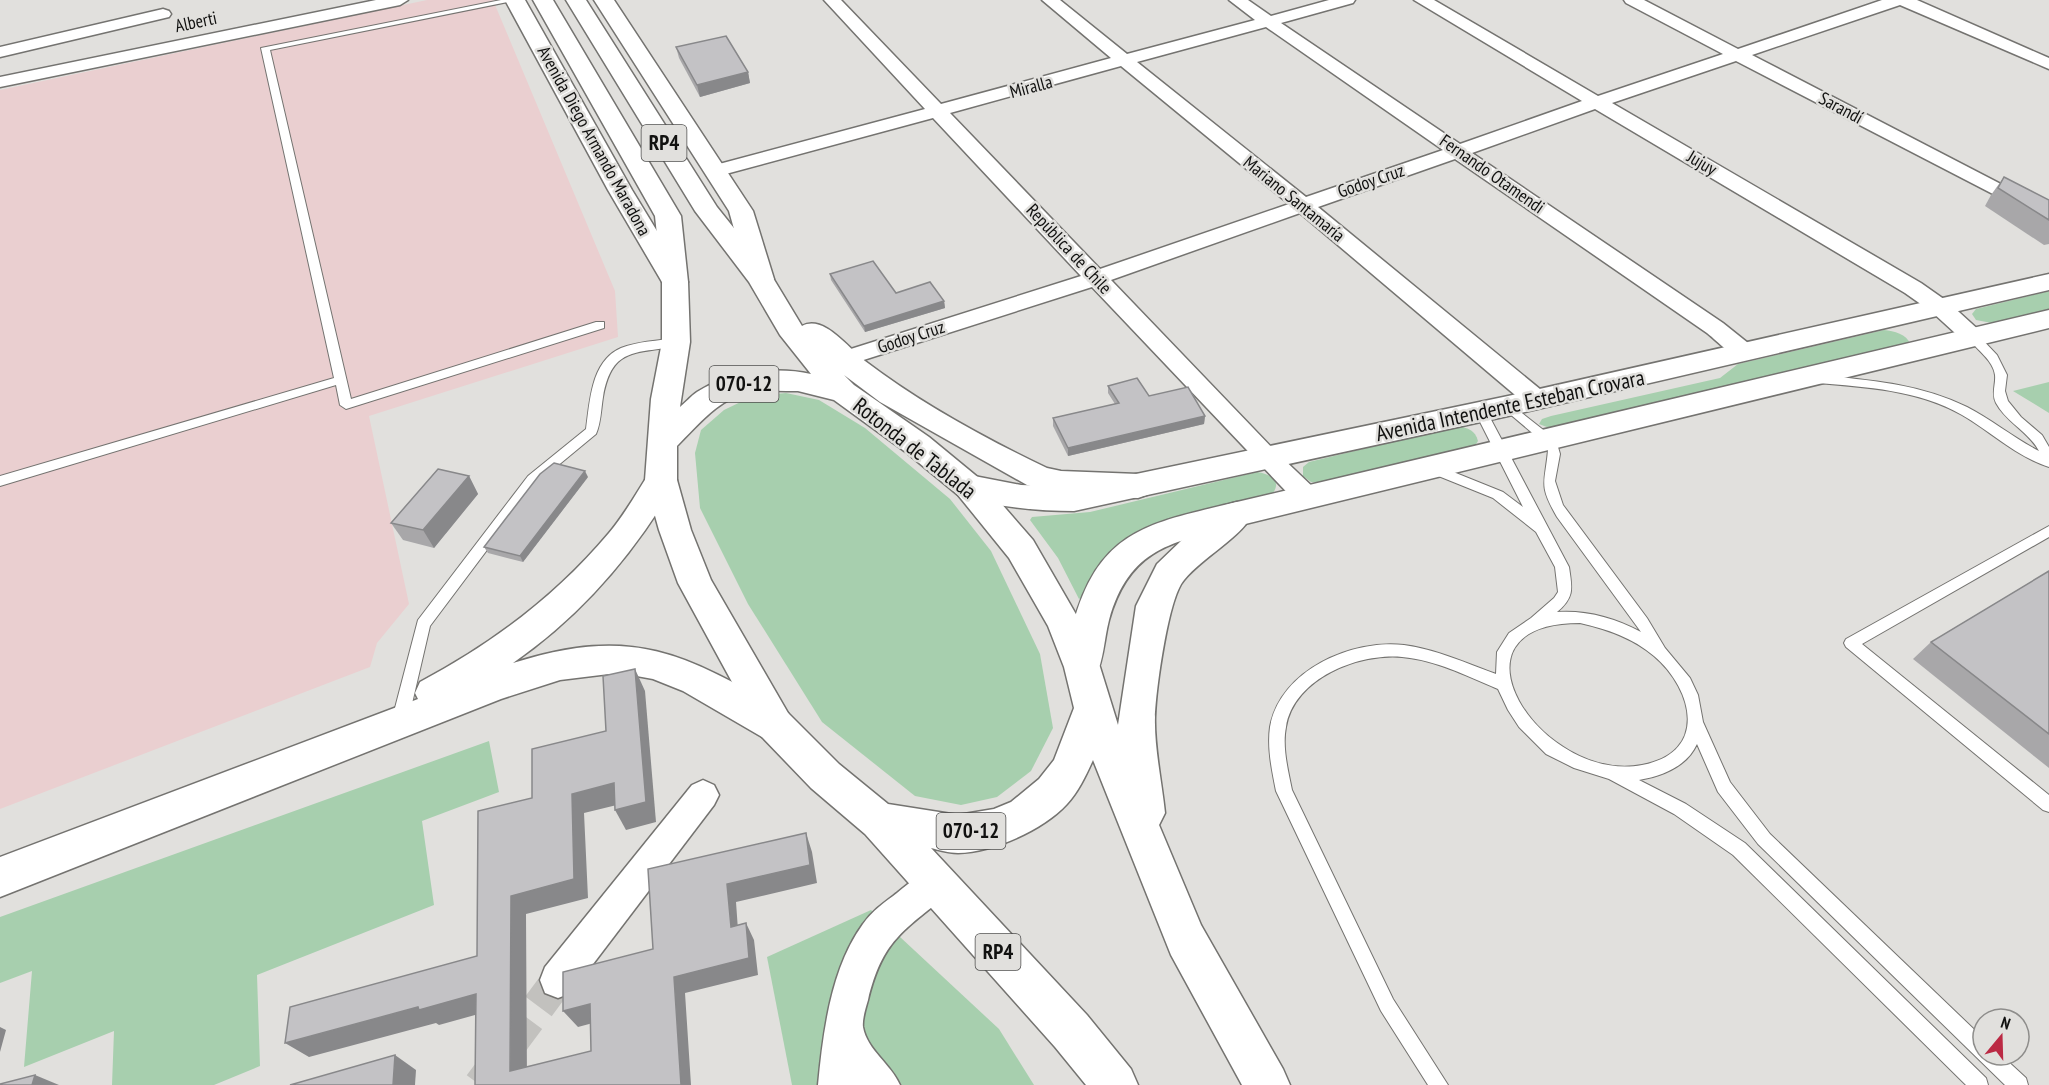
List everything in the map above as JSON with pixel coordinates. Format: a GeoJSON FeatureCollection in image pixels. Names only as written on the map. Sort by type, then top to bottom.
{"type":"FeatureCollection","features":[{"type":"Feature","properties":{"kind":"main road","name":"Avenida Diego Armando Maradona"},"geometry":{"type":"LineString","coordinates":[[514,0],[620,190],[675,282]]}},
{"type":"Feature","properties":{"kind":"main road","name":"Avenida Diego Armando Maradona"},"geometry":{"type":"LineString","coordinates":[[543,0],[668,216],[675,282],[676,342],[666,399],[662,442]]}},
{"type":"Feature","properties":{"kind":"main road","name":"RP4"},"geometry":{"type":"LineString","coordinates":[[576,0],[706,211],[764,285],[807,354],[844,392]]}},
{"type":"Feature","properties":{"kind":"main road"},"geometry":{"type":"LineString","coordinates":[[606,0],[741,212],[764,285],[843,359],[890,395],[1038,477],[1061,483],[1138,486]]}},
{"type":"Feature","properties":{"kind":"main road","name":"Avenida Intendente Esteban Crovara"},"geometry":{"type":"LineString","coordinates":[[969,487],[1004,497],[1043,500],[1074,499],[1537,400],[2049,282]]}},
{"type":"Feature","properties":{"kind":"main road","name":"Avenida Intendente Esteban Crovara"},"geometry":{"type":"LineString","coordinates":[[1082,667],[1085,642],[1108,578],[1125,556],[1175,531],[1238,513],[2049,319]]}},
{"type":"Feature","properties":{"kind":"main road","name":"Rotonda de Tablada"},"geometry":{"type":"LineString","coordinates":[[662,442],[707,399],[730,388],[751,382],[798,381],[844,392],[918,445],[969,487],[1021,549],[1064,623],[1082,667],[1093,708]]}},
{"type":"Feature","properties":{"kind":"main road","name":"RP4"},"geometry":{"type":"LineString","coordinates":[[662,442],[661,480],[675,530],[695,583],[775,724],[825,776],[879,821],[1071,1031],[1116,1085]]}},
{"type":"Feature","properties":{"kind":"main road"},"geometry":{"type":"LineString","coordinates":[[318,752],[455,682],[506,650],[553,612],[594,573],[623,539],[661,480]]}},
{"type":"Feature","properties":{"kind":"main road"},"geometry":{"type":"LineString","coordinates":[[1148,848],[1136,718],[1153,606],[1169,573],[1195,548],[1238,513]]}},
{"type":"Feature","properties":{"kind":"main road"},"geometry":{"type":"LineString","coordinates":[[0,877],[318,752],[549,667],[610,659],[637,661],[684,675],[775,724]]}},
{"type":"Feature","properties":{"kind":"main road","name":"RP4"},"geometry":{"type":"LineString","coordinates":[[1093,708],[1186,940],[1266,1085]]}},
{"type":"Feature","properties":{"kind":"main road","name":"070-12"},"geometry":{"type":"LineString","coordinates":[[879,821],[958,834],[995,827],[1025,815],[1053,792],[1068,771],[1079,750],[1093,708]]}},
{"type":"Feature","properties":{"kind":"main road"},"geometry":{"type":"LineString","coordinates":[[1053,792],[1108,749],[1136,718]]}},
{"type":"Feature","properties":{"kind":"street","name":"Alberti"},"geometry":{"type":"LineString","coordinates":[[0,82],[167,24],[400,0]]}},
{"type":"Feature","properties":{"kind":"street","name":"República de Chile"},"geometry":{"type":"LineString","coordinates":[[832,0],[1266,457],[1307,497]]}},
{"type":"Feature","properties":{"kind":"street","name":"Mariano Santamaría"},"geometry":{"type":"LineString","coordinates":[[1050,0],[1303,205],[1537,400]]}},
{"type":"Feature","properties":{"kind":"street","name":"Fernando Otamendi"},"geometry":{"type":"LineString","coordinates":[[1237,0],[1715,328],[1745,352]]}},
{"type":"Feature","properties":{"kind":"street","name":"Miralla"},"geometry":{"type":"LineString","coordinates":[[715,171],[940,112],[1347,0]]}},
{"type":"Feature","properties":{"kind":"street","name":"Jujuy"},"geometry":{"type":"LineString","coordinates":[[1422,0],[1913,288],[1940,307],[1974,338]]}},
{"type":"Feature","properties":{"kind":"street","name":"Sarandí"},"geometry":{"type":"LineString","coordinates":[[1632,0],[2049,217]]}},
{"type":"Feature","properties":{"kind":"street","name":"Godoy Cruz"},"geometry":{"type":"LineString","coordinates":[[843,359],[1096,278],[1458,150],[1898,0]]}},
{"type":"Feature","properties":{"kind":"street"},"geometry":{"type":"LineString","coordinates":[[1903,0],[2049,64]]}},
{"type":"Feature","properties":{"kind":"street"},"geometry":{"type":"LineString","coordinates":[[0,52],[167,24]]}},
{"type":"Feature","properties":{"kind":"street"},"geometry":{"type":"LineString","coordinates":[[558,980],[703,795]]}},
{"type":"Feature","properties":{"kind":"street"},"geometry":{"type":"LineString","coordinates":[[837,1085],[844,1026],[865,953],[877,933],[935,884]]}},
{"type":"Feature","properties":{"kind":"street"},"geometry":{"type":"LineString","coordinates":[[844,1026],[859,1060],[880,1085]]}},
{"type":"Feature","properties":{"kind":"lane"},"geometry":{"type":"LineString","coordinates":[[514,0],[265,48],[346,405],[600,325]]}},
{"type":"Feature","properties":{"kind":"lane"},"geometry":{"type":"LineString","coordinates":[[1974,338],[1993,358],[2001,375],[1999,391],[2002,402],[2017,420],[2038,438],[2049,460]]}},
{"type":"Feature","properties":{"kind":"lane"},"geometry":{"type":"LineString","coordinates":[[403,708],[423,624],[533,479],[592,431],[601,377],[606,366],[614,356],[625,350],[676,342]]}},
{"type":"Feature","properties":{"kind":"lane"},"geometry":{"type":"LineString","coordinates":[[1807,378],[1873,384],[1934,397],[1965,411],[2012,442],[2049,460]]}},
{"type":"Feature","properties":{"kind":"lane"},"geometry":{"type":"LineString","coordinates":[[0,481],[340,380]]}},
{"type":"Feature","properties":{"kind":"lane"},"geometry":{"type":"LineString","coordinates":[[1494,409],[1546,440],[1554,450],[1549,480],[1554,498],[1566,521],[1650,633],[1660,653]]}},
{"type":"Feature","properties":{"kind":"lane"},"geometry":{"type":"LineString","coordinates":[[1494,409],[1502,450],[1562,567],[1565,592],[1559,602],[1512,639],[1503,659],[1503,684],[1512,707],[1528,729],[1552,749],[1580,764],[1610,772],[1680,809],[1739,849],[1979,1085]]}},
{"type":"Feature","properties":{"kind":"lane"},"geometry":{"type":"LineString","coordinates":[[1429,468],[1497,495],[1541,528]]}},
{"type":"Feature","properties":{"kind":"lane"},"geometry":{"type":"LineString","coordinates":[[2049,531],[1851,643],[2049,806]]}},
{"type":"Feature","properties":{"kind":"lane"},"geometry":{"type":"LineString","coordinates":[[1531,624],[1554,618],[1581,617],[1609,623],[1636,636],[1660,653],[1680,675],[1693,699],[1696,723],[1724,787],[1764,839],[1971,1039]]}},
{"type":"Feature","properties":{"kind":"lane"},"geometry":{"type":"LineString","coordinates":[[1438,1085],[1387,1005],[1284,791],[1278,758],[1279,720],[1296,692],[1319,670],[1359,654],[1401,651],[1444,660],[1503,684]]}},
{"type":"Feature","properties":{"kind":"lane"},"geometry":{"type":"LineString","coordinates":[[1610,772],[1643,773],[1670,764],[1689,746],[1696,723]]}},
{"type":"Feature","properties":{"kind":"lane"},"geometry":{"type":"LineString","coordinates":[[2000,1067],[2019,1085]]}},
{"type":"Feature","properties":{"kind":"shaded area"},"geometry":{"type":"Polygon","coordinates":[[[427,0],[493,0],[615,291],[618,337],[369,416],[409,604],[377,643],[370,667],[0,809],[0,90],[427,0]]]}},
{"type":"Feature","properties":{"kind":"green space"},"geometry":{"type":"Polygon","coordinates":[[[2049,291],[2049,312],[1997,324],[1976,320],[1972,314],[1976,309],[2049,291]]]}},
{"type":"Feature","properties":{"kind":"green space"},"geometry":{"type":"Polygon","coordinates":[[[1884,330],[1903,335],[1910,344],[1552,429],[1539,424],[1542,419],[1551,416],[1720,378],[1738,364],[1884,330]]]}},
{"type":"Feature","properties":{"kind":"green space"},"geometry":{"type":"Polygon","coordinates":[[[2049,382],[2049,413],[2013,391],[2049,382]]]}},
{"type":"Feature","properties":{"kind":"green space"},"geometry":{"type":"Polygon","coordinates":[[[786,393],[819,400],[865,428],[950,499],[991,551],[1040,654],[1053,728],[1031,771],[997,797],[961,805],[915,796],[822,722],[748,604],[700,508],[695,453],[701,430],[724,410],[753,396],[786,393]]]}},
{"type":"Feature","properties":{"kind":"green space"},"geometry":{"type":"Polygon","coordinates":[[[1458,426],[1475,434],[1478,441],[1474,447],[1323,483],[1311,482],[1303,476],[1303,467],[1309,462],[1458,426]]]}},
{"type":"Feature","properties":{"kind":"green space"},"geometry":{"type":"Polygon","coordinates":[[[1257,472],[1273,478],[1276,485],[1273,493],[1120,546],[1100,564],[1083,597],[1079,599],[1058,558],[1030,520],[1032,517],[1090,512],[1257,472]]]}},
{"type":"Feature","properties":{"kind":"green space"},"geometry":{"type":"Polygon","coordinates":[[[489,741],[499,792],[422,821],[434,905],[257,975],[260,1066],[214,1085],[112,1085],[114,1031],[24,1067],[32,971],[0,983],[0,917],[489,741]]]}},
{"type":"Feature","properties":{"kind":"green space"},"geometry":{"type":"Polygon","coordinates":[[[871,910],[999,1029],[1034,1085],[792,1085],[767,957],[871,910]]]}},
{"type":"Feature","properties":{"kind":"building"},"geometry":{"type":"Polygon","coordinates":[[[726,36],[748,72],[697,85],[676,47],[726,36]]]}},
{"type":"Feature","properties":{"kind":"building"},"geometry":{"type":"Polygon","coordinates":[[[2004,177],[2049,200],[2049,220],[1998,188],[2004,177]]]}},
{"type":"Feature","properties":{"kind":"building"},"geometry":{"type":"Polygon","coordinates":[[[873,261],[896,293],[930,282],[944,301],[864,326],[830,274],[873,261]]]}},
{"type":"Feature","properties":{"kind":"building"},"geometry":{"type":"Polygon","coordinates":[[[1137,378],[1149,396],[1188,387],[1205,416],[1068,448],[1053,418],[1119,403],[1108,386],[1137,378]]]}},
{"type":"Feature","properties":{"kind":"building"},"geometry":{"type":"Polygon","coordinates":[[[554,463],[585,471],[520,556],[484,547],[540,474],[554,463]]]}},
{"type":"Feature","properties":{"kind":"building"},"geometry":{"type":"Polygon","coordinates":[[[438,469],[469,476],[423,530],[391,523],[438,469]]]}},
{"type":"Feature","properties":{"kind":"building"},"geometry":{"type":"Polygon","coordinates":[[[2049,571],[2049,734],[1931,642],[2049,571]]]}},
{"type":"Feature","properties":{"kind":"building"},"geometry":{"type":"Polygon","coordinates":[[[635,669],[646,802],[615,810],[614,783],[572,794],[574,879],[511,896],[510,1071],[591,1051],[590,1004],[563,1011],[563,972],[653,949],[648,869],[806,833],[810,865],[727,884],[731,927],[746,923],[749,958],[674,977],[681,1085],[475,1085],[476,994],[419,1010],[418,1007],[285,1043],[290,1007],[477,956],[478,811],[532,798],[532,749],[606,731],[603,676],[635,669]]]}},
{"type":"Feature","properties":{"kind":"building"},"geometry":{"type":"Polygon","coordinates":[[[395,1055],[393,1085],[290,1085],[395,1055]]]}},
{"type":"Feature","properties":{"kind":"building"},"geometry":{"type":"Polygon","coordinates":[[[35,1075],[32,1085],[0,1085],[0,1084],[35,1075]]]}},
{"type":"Feature","properties":{"kind":"tunnel"},"geometry":{"type":"LineString","coordinates":[[480,1085],[558,980]]}}]}
